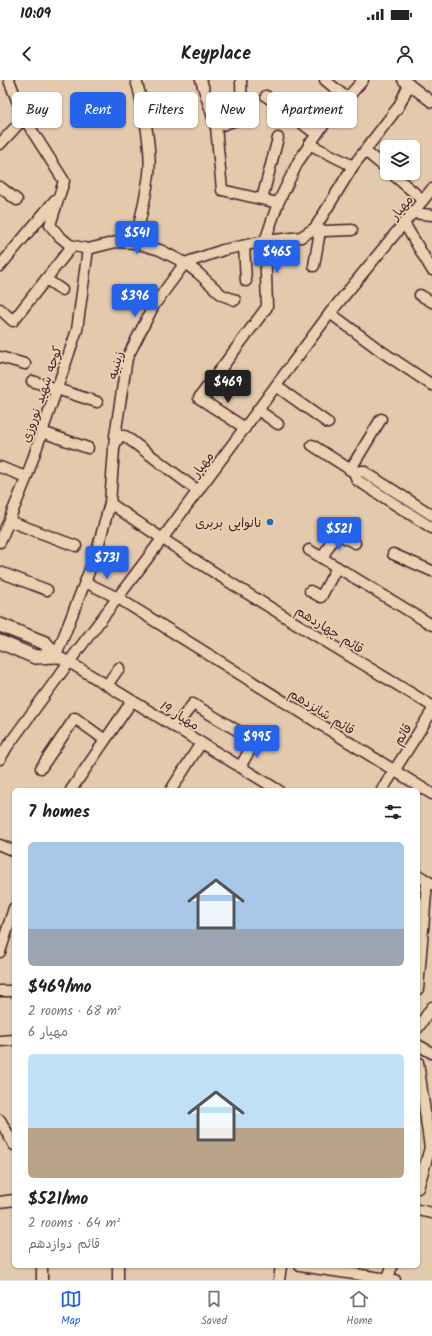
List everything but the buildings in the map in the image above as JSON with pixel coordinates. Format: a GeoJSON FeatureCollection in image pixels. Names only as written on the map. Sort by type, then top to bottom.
{"type":"FeatureCollection","features":[{"type":"Feature","properties":{"kind":"main road"},"geometry":{"type":"LineString","coordinates":[[0,625],[45,643],[56,656]]}},
{"type":"Feature","properties":{"kind":"main road"},"geometry":{"type":"LineString","coordinates":[[0,642],[35,657],[56,656]]}},
{"type":"Feature","properties":{"kind":"street"},"geometry":{"type":"LineString","coordinates":[[9,80],[14,92]]}},
{"type":"Feature","properties":{"kind":"street"},"geometry":{"type":"LineString","coordinates":[[135,243],[149,173],[150,154],[140,91],[136,80]]}},
{"type":"Feature","properties":{"kind":"street"},"geometry":{"type":"LineString","coordinates":[[201,80],[206,96]]}},
{"type":"Feature","properties":{"kind":"street"},"geometry":{"type":"LineString","coordinates":[[241,80],[241,92]]}},
{"type":"Feature","properties":{"kind":"street"},"geometry":{"type":"LineString","coordinates":[[324,80],[339,92]]}},
{"type":"Feature","properties":{"kind":"street"},"geometry":{"type":"LineString","coordinates":[[352,92],[363,80]]}},
{"type":"Feature","properties":{"kind":"street"},"geometry":{"type":"LineString","coordinates":[[185,263],[223,250],[265,241],[301,237],[315,228],[353,166],[399,106],[406,82],[432,102]]}},
{"type":"Feature","properties":{"kind":"street"},"geometry":{"type":"LineString","coordinates":[[266,96],[316,134]]}},
{"type":"Feature","properties":{"kind":"street"},"geometry":{"type":"LineString","coordinates":[[0,144],[15,128]]}},
{"type":"Feature","properties":{"kind":"street"},"geometry":{"type":"LineString","coordinates":[[30,128],[64,181],[50,225],[59,236],[72,246],[88,249],[116,242],[135,243],[160,250],[185,263],[222,296],[235,300]]}},
{"type":"Feature","properties":{"kind":"street"},"geometry":{"type":"LineString","coordinates":[[216,128],[222,190],[278,203]]}},
{"type":"Feature","properties":{"kind":"street"},"geometry":{"type":"LineString","coordinates":[[245,428],[199,398],[267,307],[265,241],[278,203],[298,162],[321,128]]}},
{"type":"Feature","properties":{"kind":"street"},"geometry":{"type":"LineString","coordinates":[[262,199],[278,138]]}},
{"type":"Feature","properties":{"kind":"street"},"geometry":{"type":"LineString","coordinates":[[309,144],[353,166]]}},
{"type":"Feature","properties":{"kind":"street"},"geometry":{"type":"LineString","coordinates":[[365,151],[380,163]]}},
{"type":"Feature","properties":{"kind":"street"},"geometry":{"type":"LineString","coordinates":[[400,180],[424,200]]}},
{"type":"Feature","properties":{"kind":"street"},"geometry":{"type":"LineString","coordinates":[[0,187],[17,200]]}},
{"type":"Feature","properties":{"kind":"street","name":"مهیار"},"geometry":{"type":"LineString","coordinates":[[0,759],[68,662],[118,598],[330,313],[432,189]]}},
{"type":"Feature","properties":{"kind":"street"},"geometry":{"type":"LineString","coordinates":[[0,266],[59,195]]}},
{"type":"Feature","properties":{"kind":"street"},"geometry":{"type":"LineString","coordinates":[[412,213],[432,215]]}},
{"type":"Feature","properties":{"kind":"street"},"geometry":{"type":"LineString","coordinates":[[404,223],[432,270]]}},
{"type":"Feature","properties":{"kind":"street"},"geometry":{"type":"LineString","coordinates":[[315,228],[324,231],[352,230]]}},
{"type":"Feature","properties":{"kind":"street"},"geometry":{"type":"LineString","coordinates":[[314,266],[319,237],[315,228]]}},
{"type":"Feature","properties":{"kind":"street"},"geometry":{"type":"LineString","coordinates":[[0,309],[13,321],[72,246]]}},
{"type":"Feature","properties":{"kind":"street"},"geometry":{"type":"LineString","coordinates":[[244,246],[246,281]]}},
{"type":"Feature","properties":{"kind":"street","name":"کوچه شهید نوروزی"},"geometry":{"type":"LineString","coordinates":[[0,542],[5,525],[26,477],[77,330],[88,249]]}},
{"type":"Feature","properties":{"kind":"street","name":"زینبیه"},"geometry":{"type":"LineString","coordinates":[[56,656],[96,554],[110,503],[114,446],[127,358],[154,305],[185,263]]}},
{"type":"Feature","properties":{"kind":"street"},"geometry":{"type":"LineString","coordinates":[[46,279],[62,290]]}},
{"type":"Feature","properties":{"kind":"street"},"geometry":{"type":"LineString","coordinates":[[420,295],[432,302]]}},
{"type":"Feature","properties":{"kind":"street"},"geometry":{"type":"LineString","coordinates":[[330,313],[432,385]]}},
{"type":"Feature","properties":{"kind":"street"},"geometry":{"type":"LineString","coordinates":[[0,357],[25,364]]}},
{"type":"Feature","properties":{"kind":"street"},"geometry":{"type":"LineString","coordinates":[[32,380],[97,402]]}},
{"type":"Feature","properties":{"kind":"street"},"geometry":{"type":"LineString","coordinates":[[276,386],[328,423]]}},
{"type":"Feature","properties":{"kind":"street"},"geometry":{"type":"LineString","coordinates":[[258,410],[278,424]]}},
{"type":"Feature","properties":{"kind":"street"},"geometry":{"type":"LineString","coordinates":[[352,471],[381,419]]}},
{"type":"Feature","properties":{"kind":"street"},"geometry":{"type":"LineString","coordinates":[[42,432],[88,448]]}},
{"type":"Feature","properties":{"kind":"street"},"geometry":{"type":"LineString","coordinates":[[114,446],[121,436],[126,436],[198,491]]}},
{"type":"Feature","properties":{"kind":"street"},"geometry":{"type":"LineString","coordinates":[[312,445],[352,471],[357,480],[432,528]]}},
{"type":"Feature","properties":{"kind":"street"},"geometry":{"type":"LineString","coordinates":[[0,467],[26,477]]}},
{"type":"Feature","properties":{"kind":"street"},"geometry":{"type":"LineString","coordinates":[[352,471],[363,471],[432,515]]}},
{"type":"Feature","properties":{"kind":"street","name":"قائم چهاردهم"},"geometry":{"type":"LineString","coordinates":[[110,503],[215,573],[432,706]]}},
{"type":"Feature","properties":{"kind":"street"},"geometry":{"type":"LineString","coordinates":[[5,525],[76,546]]}},
{"type":"Feature","properties":{"kind":"street"},"geometry":{"type":"LineString","coordinates":[[322,558],[336,534],[354,543]]}},
{"type":"Feature","properties":{"kind":"street"},"geometry":{"type":"LineString","coordinates":[[309,550],[432,625]]}},
{"type":"Feature","properties":{"kind":"street"},"geometry":{"type":"LineString","coordinates":[[393,554],[432,571]]}},
{"type":"Feature","properties":{"kind":"street"},"geometry":{"type":"LineString","coordinates":[[310,591],[321,597],[337,567]]}},
{"type":"Feature","properties":{"kind":"street"},"geometry":{"type":"LineString","coordinates":[[0,572],[47,590]]}},
{"type":"Feature","properties":{"kind":"street","name":"قائم شانزدهم"},"geometry":{"type":"LineString","coordinates":[[85,582],[118,598],[432,794]]}},
{"type":"Feature","properties":{"kind":"street","name":"مهیار 19"},"geometry":{"type":"LineString","coordinates":[[56,656],[107,685],[275,788]]}},
{"type":"Feature","properties":{"kind":"street"},"geometry":{"type":"LineString","coordinates":[[107,685],[119,668]]}},
{"type":"Feature","properties":{"kind":"street"},"geometry":{"type":"LineString","coordinates":[[72,788],[132,701]]}},
{"type":"Feature","properties":{"kind":"street"},"geometry":{"type":"LineString","coordinates":[[175,727],[193,704],[255,741],[240,767]]}},
{"type":"Feature","properties":{"kind":"street","name":"قائم"},"geometry":{"type":"LineString","coordinates":[[383,788],[432,711]]}},
{"type":"Feature","properties":{"kind":"street"},"geometry":{"type":"LineString","coordinates":[[41,768],[75,718],[105,740]]}},
{"type":"Feature","properties":{"kind":"street"},"geometry":{"type":"LineString","coordinates":[[172,788],[201,743]]}},
{"type":"Feature","properties":{"kind":"street"},"geometry":{"type":"LineString","coordinates":[[0,846],[12,851]]}},
{"type":"Feature","properties":{"kind":"street"},"geometry":{"type":"LineString","coordinates":[[420,876],[430,883],[420,935]]}},
{"type":"Feature","properties":{"kind":"street"},"geometry":{"type":"LineString","coordinates":[[0,952],[12,914]]}},
{"type":"Feature","properties":{"kind":"street"},"geometry":{"type":"LineString","coordinates":[[0,991],[12,991]]}},
{"type":"Feature","properties":{"kind":"street"},"geometry":{"type":"LineString","coordinates":[[420,1025],[432,1007]]}},
{"type":"Feature","properties":{"kind":"street"},"geometry":{"type":"LineString","coordinates":[[0,1041],[12,1040]]}},
{"type":"Feature","properties":{"kind":"street"},"geometry":{"type":"LineString","coordinates":[[420,1046],[432,1053]]}},
{"type":"Feature","properties":{"kind":"street"},"geometry":{"type":"LineString","coordinates":[[420,1085],[431,1149],[420,1182]]}},
{"type":"Feature","properties":{"kind":"street"},"geometry":{"type":"LineString","coordinates":[[0,1120],[12,1141]]}},
{"type":"Feature","properties":{"kind":"street"},"geometry":{"type":"LineString","coordinates":[[0,1202],[12,1200]]}},
{"type":"Feature","properties":{"kind":"street"},"geometry":{"type":"LineString","coordinates":[[420,1210],[432,1213]]}},
{"type":"Feature","properties":{"kind":"street"},"geometry":{"type":"LineString","coordinates":[[42,1268],[42,1280]]}},
{"type":"Feature","properties":{"kind":"street"},"geometry":{"type":"LineString","coordinates":[[118,1268],[118,1280]]}},
{"type":"Feature","properties":{"kind":"street"},"geometry":{"type":"LineString","coordinates":[[279,1280],[281,1268]]}},
{"type":"Feature","properties":{"kind":"street"},"geometry":{"type":"LineString","coordinates":[[314,1268],[392,1279],[392,1268]]}},
{"type":"Feature","properties":{"kind":"place","name":"نانوایی بربری"},"geometry":{"type":"Point","coordinates":[270,522]}}]}
